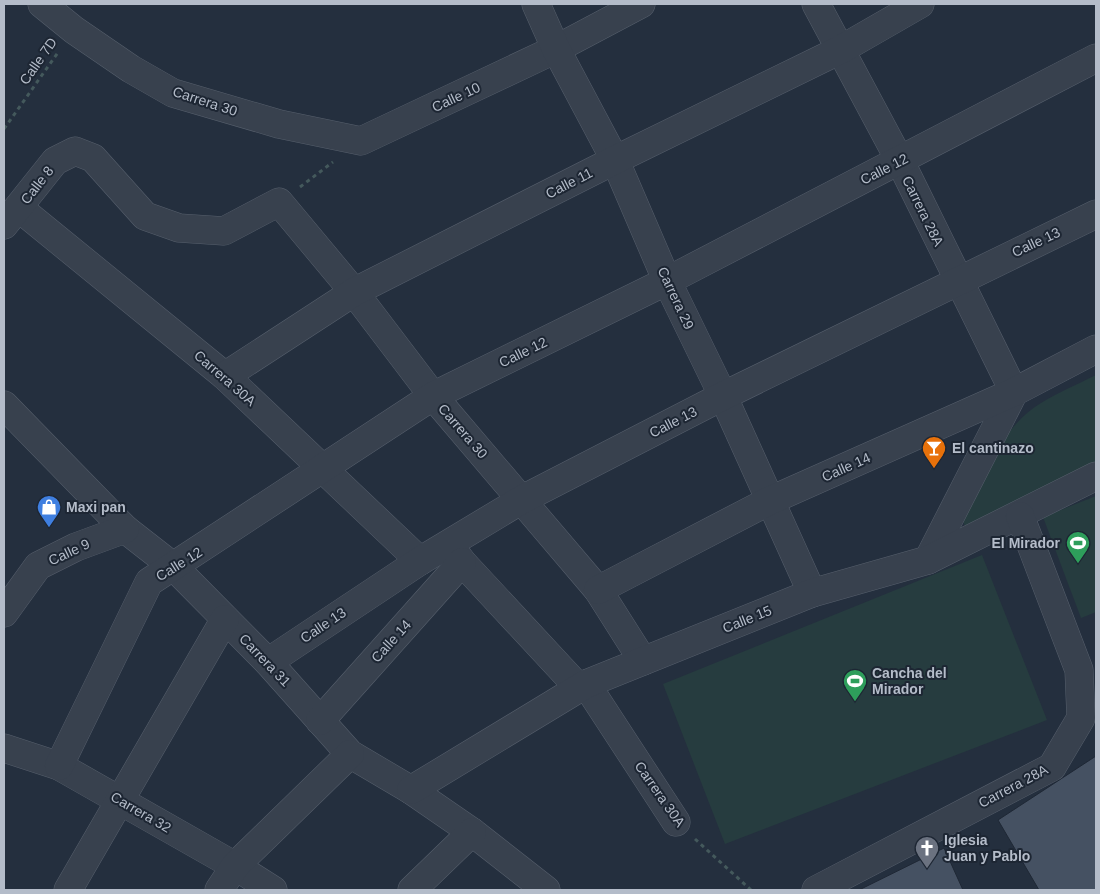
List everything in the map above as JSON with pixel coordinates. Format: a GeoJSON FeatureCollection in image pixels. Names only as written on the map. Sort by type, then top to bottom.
{"type":"FeatureCollection","features":[{"type":"Feature","properties":{"kind":"street","name":"Carrera 30"},"geometry":{"type":"LineString","coordinates":[[42,4],[74,30],[131,70],[173,93],[279,124],[361,141]]}},
{"type":"Feature","properties":{"kind":"street","name":"Carrera 29"},"geometry":{"type":"LineString","coordinates":[[536,4],[556,50],[615,160],[667,281],[723,396],[812,593]]}},
{"type":"Feature","properties":{"kind":"street","name":"Calle 10"},"geometry":{"type":"LineString","coordinates":[[361,141],[556,50],[642,4]]}},
{"type":"Feature","properties":{"kind":"street","name":"Carrera 28A"},"geometry":{"type":"LineString","coordinates":[[816,4],[900,161],[957,280],[1014,392]]}},
{"type":"Feature","properties":{"kind":"street","name":"Calle 11"},"geometry":{"type":"LineString","coordinates":[[225,376],[354,292],[615,160],[840,50],[920,4]]}},
{"type":"Feature","properties":{"kind":"street","name":"Calle 12"},"geometry":{"type":"LineString","coordinates":[[58,766],[149,582],[174,568],[432,396],[667,281],[1096,58]]}},
{"type":"Feature","properties":{"kind":"street","name":"Calle 8"},"geometry":{"type":"LineString","coordinates":[[11,216],[55,161],[75,151],[92,158],[144,216],[179,228],[224,230],[278,202]]}},
{"type":"Feature","properties":{"kind":"street","name":"Carrera 30"},"geometry":{"type":"LineString","coordinates":[[278,202],[354,292],[432,396],[523,499],[598,590],[643,661]]}},
{"type":"Feature","properties":{"kind":"street","name":"Calle 13"},"geometry":{"type":"LineString","coordinates":[[268,662],[420,561],[455,553],[523,499],[723,396],[957,280],[1096,214]]}},
{"type":"Feature","properties":{"kind":"street","name":"Carrera 30A"},"geometry":{"type":"LineString","coordinates":[[11,216],[225,376],[420,561]]}},
{"type":"Feature","properties":{"kind":"street","name":"Calle 14"},"geometry":{"type":"LineString","coordinates":[[598,590],[769,501],[1014,392],[1096,349]]}},
{"type":"Feature","properties":{"kind":"street"},"geometry":{"type":"LineString","coordinates":[[928,560],[1014,392]]}},
{"type":"Feature","properties":{"kind":"street","name":"Carrera 31"},"geometry":{"type":"LineString","coordinates":[[4,405],[125,528],[174,568],[268,662],[350,754],[411,790],[472,832],[546,890]]}},
{"type":"Feature","properties":{"kind":"street","name":"Calle 15"},"geometry":{"type":"LineString","coordinates":[[411,790],[583,686],[812,593],[928,560],[1020,516],[1096,476]]}},
{"type":"Feature","properties":{"kind":"street","name":"Carrera 28A"},"geometry":{"type":"LineString","coordinates":[[816,890],[1052,767],[1081,718],[1079,670],[1020,516]]}},
{"type":"Feature","properties":{"kind":"street","name":"Calle 9"},"geometry":{"type":"LineString","coordinates":[[4,613],[38,566],[76,547],[125,528]]}},
{"type":"Feature","properties":{"kind":"street","name":"Carrera 30A"},"geometry":{"type":"LineString","coordinates":[[455,553],[583,686],[676,822]]}},
{"type":"Feature","properties":{"kind":"street","name":"Calle 14"},"geometry":{"type":"LineString","coordinates":[[320,721],[455,553]]}},
{"type":"Feature","properties":{"kind":"street"},"geometry":{"type":"LineString","coordinates":[[68,890],[225,619]]}},
{"type":"Feature","properties":{"kind":"street","name":"Carrera 32"},"geometry":{"type":"LineString","coordinates":[[4,748],[58,766],[235,866],[273,890]]}},
{"type":"Feature","properties":{"kind":"street"},"geometry":{"type":"LineString","coordinates":[[219,890],[235,866],[350,754]]}},
{"type":"Feature","properties":{"kind":"street"},"geometry":{"type":"LineString","coordinates":[[412,890],[472,832]]}},
{"type":"Feature","properties":{"kind":"path","name":"Calle 7D"},"geometry":{"type":"LineString","coordinates":[[4,129],[74,30]]}},
{"type":"Feature","properties":{"kind":"path"},"geometry":{"type":"LineString","coordinates":[[278,202],[361,141]]}},
{"type":"Feature","properties":{"kind":"path","name":"Carrera 30A"},"geometry":{"type":"LineString","coordinates":[[676,822],[751,890]]}},
{"type":"Feature","properties":{"kind":"green space"},"geometry":{"type":"Polygon","coordinates":[[[1096,375],[1096,475],[972,528],[965,526],[962,519],[977,487],[994,455],[1015,426],[1027,413],[1041,403],[1096,375]]]}},
{"type":"Feature","properties":{"kind":"green space","name":"El Mirador"},"geometry":{"type":"Polygon","coordinates":[[[1096,496],[1096,612],[1081,618],[1043,517],[1096,496]]]}},
{"type":"Feature","properties":{"kind":"green space","name":"Cancha del Mirador"},"geometry":{"type":"Polygon","coordinates":[[[982,555],[1047,720],[725,844],[663,684],[982,555]]]}},
{"type":"Feature","properties":{"kind":"building"},"geometry":{"type":"Polygon","coordinates":[[[1096,756],[1096,890],[1039,890],[998,820],[1096,756]]]}},
{"type":"Feature","properties":{"kind":"building","name":"Iglesia Juan y Pablo"},"geometry":{"type":"Polygon","coordinates":[[[944,848],[963,890],[859,890],[944,848]]]}},
{"type":"Feature","properties":{"kind":"place","name":"El cantinazo"},"geometry":{"type":"Point","coordinates":[934,469]}},
{"type":"Feature","properties":{"kind":"place","name":"Maxi pan"},"geometry":{"type":"Point","coordinates":[49,528]}},
{"type":"Feature","properties":{"kind":"place","name":"El Mirador"},"geometry":{"type":"Point","coordinates":[1078,564]}},
{"type":"Feature","properties":{"kind":"place","name":"Cancha del Mirador"},"geometry":{"type":"Point","coordinates":[855,702]}},
{"type":"Feature","properties":{"kind":"place","name":"Iglesia Juan y Pablo"},"geometry":{"type":"Point","coordinates":[927,869]}}]}
